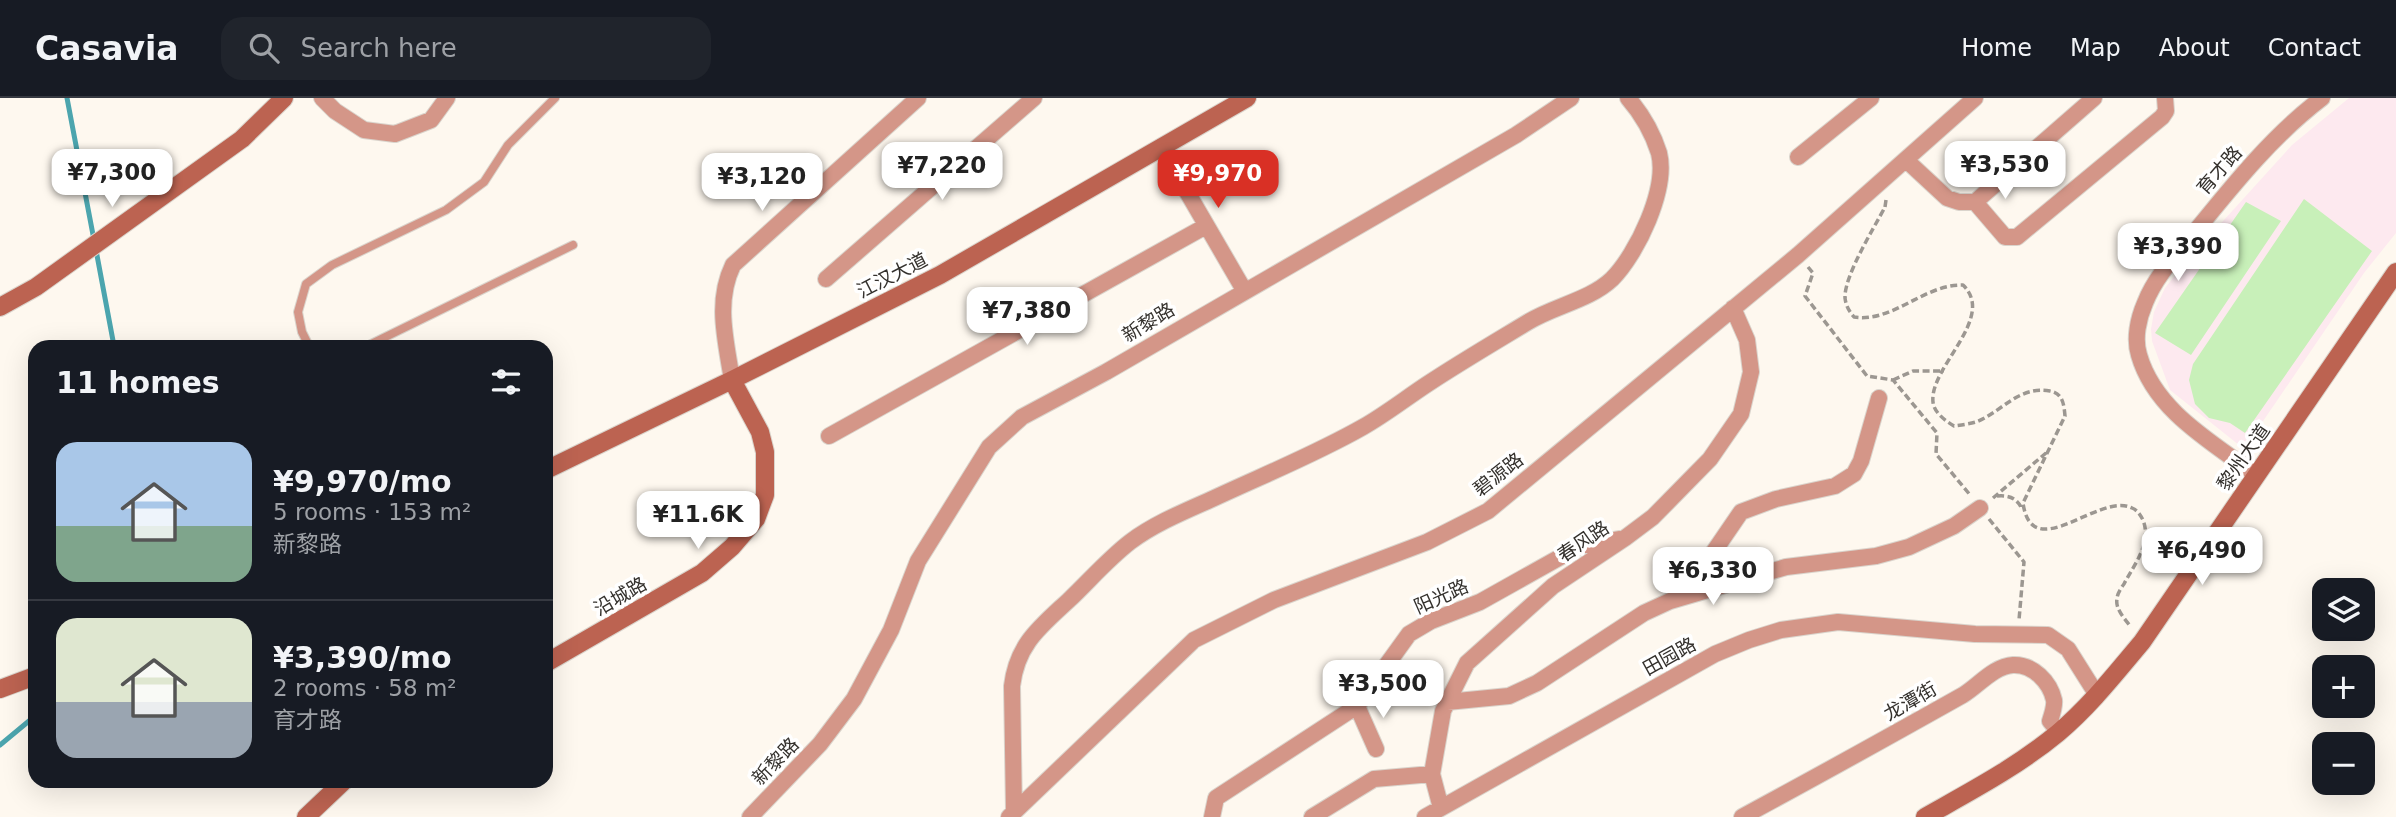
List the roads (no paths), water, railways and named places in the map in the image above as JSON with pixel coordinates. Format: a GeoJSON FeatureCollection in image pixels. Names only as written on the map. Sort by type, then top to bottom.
{"type":"FeatureCollection","features":[{"type":"Feature","properties":{"kind":"main road"},"geometry":{"type":"LineString","coordinates":[[0,307],[36,287],[242,139],[284,98]]}},
{"type":"Feature","properties":{"kind":"main road","name":"江汉大道"},"geometry":{"type":"LineString","coordinates":[[553,467],[940,275],[1247,98]]}},
{"type":"Feature","properties":{"kind":"main road","name":"黎州大道"},"geometry":{"type":"LineString","coordinates":[[1925,817],[2030,755],[2059,732],[2097,695],[2141,642],[2393,281]]}},
{"type":"Feature","properties":{"kind":"main road","name":"沿城路"},"geometry":{"type":"LineString","coordinates":[[553,659],[702,573],[732,547],[756,519],[765,495],[765,452],[760,432],[732,380]]}},
{"type":"Feature","properties":{"kind":"main road"},"geometry":{"type":"LineString","coordinates":[[0,689],[28,679]]}},
{"type":"Feature","properties":{"kind":"main road"},"geometry":{"type":"LineString","coordinates":[[306,817],[337,788]]}},
{"type":"Feature","properties":{"kind":"street"},"geometry":{"type":"LineString","coordinates":[[323,98],[335,111],[363,131],[395,134],[431,120],[447,98]]}},
{"type":"Feature","properties":{"kind":"street"},"geometry":{"type":"LineString","coordinates":[[732,380],[722,317],[724,283],[733,265],[918,98]]}},
{"type":"Feature","properties":{"kind":"street"},"geometry":{"type":"LineString","coordinates":[[826,279],[1034,98]]}},
{"type":"Feature","properties":{"kind":"street","name":"新黎路"},"geometry":{"type":"LineString","coordinates":[[750,817],[820,744],[854,699],[891,630],[918,561],[989,447],[1022,417],[1106,372],[1516,135],[1571,98]]}},
{"type":"Feature","properties":{"kind":"street"},"geometry":{"type":"LineString","coordinates":[[1011,815],[1014,668],[1030,638],[1118,553],[1145,532],[1370,423],[1530,321],[1599,290],[1625,264],[1643,234],[1653,209],[1659,156],[1651,134],[1637,108],[1628,98]]}},
{"type":"Feature","properties":{"kind":"street"},"geometry":{"type":"LineString","coordinates":[[1798,157],[1871,98]]}},
{"type":"Feature","properties":{"kind":"street","name":"碧源路"},"geometry":{"type":"LineString","coordinates":[[1011,815],[1194,640],[1274,600],[1427,542],[1488,511],[1798,255],[1975,98]]}},
{"type":"Feature","properties":{"kind":"street"},"geometry":{"type":"LineString","coordinates":[[1906,160],[1947,198],[1959,202],[1975,202],[2094,98]]}},
{"type":"Feature","properties":{"kind":"street"},"geometry":{"type":"LineString","coordinates":[[1975,202],[2006,237],[2017,237],[2162,117],[2166,111],[2165,98]]}},
{"type":"Feature","properties":{"kind":"street","name":"育才路"},"geometry":{"type":"LineString","coordinates":[[2256,475],[2186,423],[2169,408],[2156,391],[2138,352],[2139,321],[2154,286],[2194,232],[2273,141],[2322,98]]}},
{"type":"Feature","properties":{"kind":"street"},"geometry":{"type":"LineString","coordinates":[[1161,147],[1244,290]]}},
{"type":"Feature","properties":{"kind":"street"},"geometry":{"type":"LineString","coordinates":[[829,436],[1206,226]]}},
{"type":"Feature","properties":{"kind":"street","name":"春风路"},"geometry":{"type":"LineString","coordinates":[[1441,808],[1432,774],[1443,710],[1467,663],[1553,586],[1653,517],[1710,459],[1741,414],[1751,372],[1747,340],[1733,308]]}},
{"type":"Feature","properties":{"kind":"street"},"geometry":{"type":"LineString","coordinates":[[1670,601],[1691,585],[1741,512],[1776,499],[1835,486],[1854,474],[1861,461],[1879,398]]}},
{"type":"Feature","properties":{"kind":"street"},"geometry":{"type":"LineString","coordinates":[[1447,702],[1509,695],[1536,683],[1644,612],[1670,601],[1786,567],[1876,556],[1909,547],[1954,526],[1980,508]]}},
{"type":"Feature","properties":{"kind":"street","name":"阳光路"},"geometry":{"type":"LineString","coordinates":[[1212,817],[1216,798],[1357,706],[1409,634],[1431,621],[1480,602],[1580,546],[1625,538]]}},
{"type":"Feature","properties":{"kind":"street","name":"田园路"},"geometry":{"type":"LineString","coordinates":[[1425,817],[1715,654],[1749,639],[1781,631],[1838,622],[1975,634],[2048,635],[2068,649],[2097,695]]}},
{"type":"Feature","properties":{"kind":"street","name":"龙潭街"},"geometry":{"type":"LineString","coordinates":[[1742,817],[1947,704],[1996,671],[2011,665],[2025,666],[2038,673],[2047,685],[2055,702],[2050,721],[2059,732]]}},
{"type":"Feature","properties":{"kind":"street"},"geometry":{"type":"LineString","coordinates":[[1357,706],[1376,749]]}},
{"type":"Feature","properties":{"kind":"street"},"geometry":{"type":"LineString","coordinates":[[1312,817],[1374,779],[1432,774]]}},
{"type":"Feature","properties":{"kind":"lane"},"geometry":{"type":"LineString","coordinates":[[306,340],[298,312],[306,284],[331,265],[456,203],[484,182],[508,145],[555,98]]}},
{"type":"Feature","properties":{"kind":"lane"},"geometry":{"type":"LineString","coordinates":[[379,340],[573,245]]}},
{"type":"Feature","properties":{"kind":"waterway"},"geometry":{"type":"LineString","coordinates":[[67,98],[94,240]]}},
{"type":"Feature","properties":{"kind":"waterway"},"geometry":{"type":"LineString","coordinates":[[96,250],[113,340]]}},
{"type":"Feature","properties":{"kind":"waterway"},"geometry":{"type":"LineString","coordinates":[[0,745],[28,722]]}}]}
